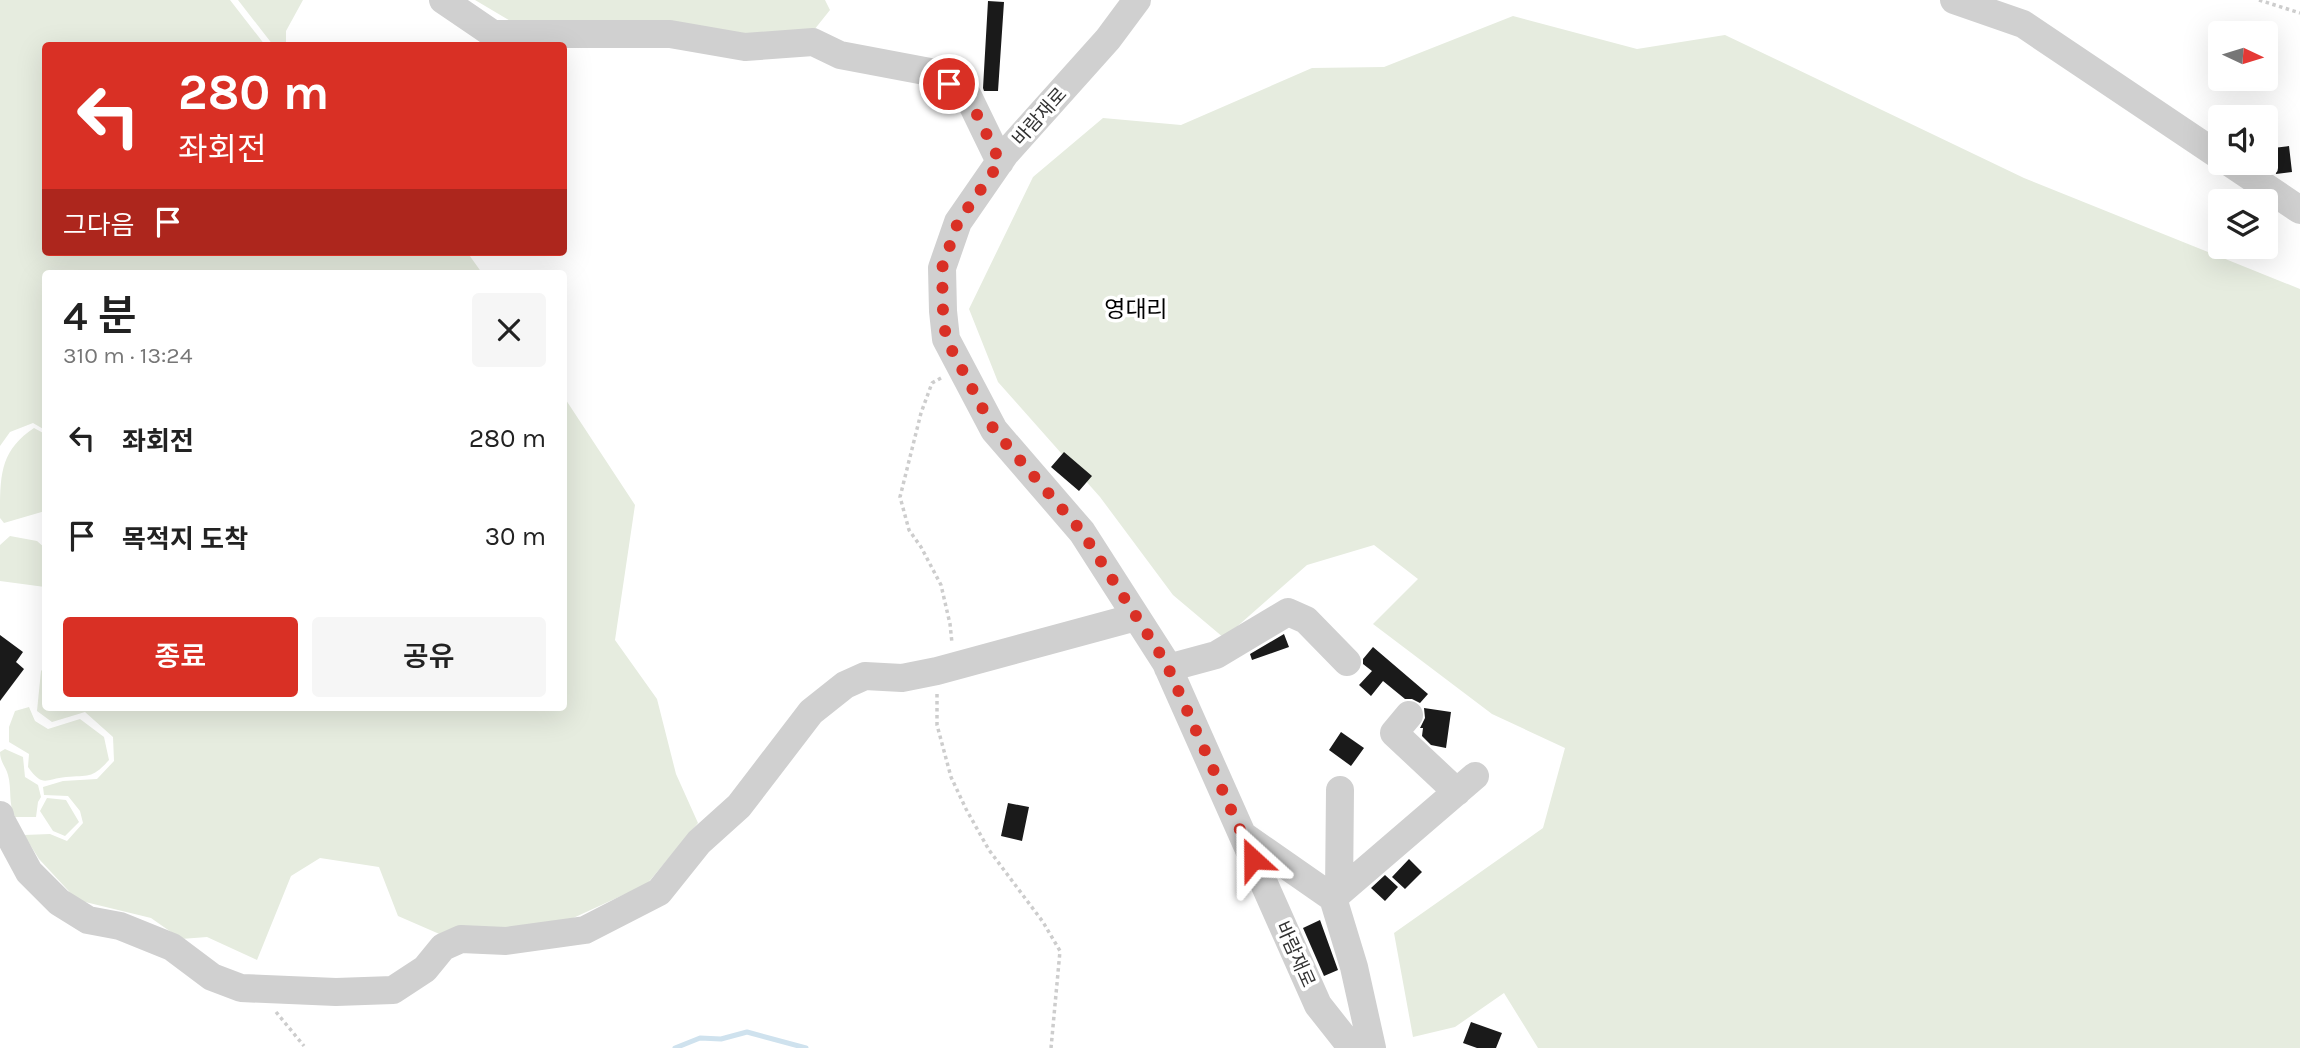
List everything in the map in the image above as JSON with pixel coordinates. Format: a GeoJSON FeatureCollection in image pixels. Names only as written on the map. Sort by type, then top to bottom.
{"type":"FeatureCollection","features":[{"type":"Feature","properties":{"kind":"street"},"geometry":{"type":"LineString","coordinates":[[443,0],[493,34],[670,34],[745,47],[813,42],[840,55],[930,72],[968,96],[1000,162]]}},
{"type":"Feature","properties":{"kind":"street","name":"바람재로"},"geometry":{"type":"LineString","coordinates":[[1137,0],[1108,39],[1000,162],[958,222],[942,268],[946,339],[994,430],[1082,532],[1168,668],[1318,1004],[1354,1047]]}},
{"type":"Feature","properties":{"kind":"street"},"geometry":{"type":"LineString","coordinates":[[1954,0],[2023,24],[2208,148]]}},
{"type":"Feature","properties":{"kind":"street"},"geometry":{"type":"LineString","coordinates":[[2248,175],[2300,210]]}},
{"type":"Feature","properties":{"kind":"street"},"geometry":{"type":"LineString","coordinates":[[1168,668],[1216,655],[1288,612],[1306,620],[1347,662]]}},
{"type":"Feature","properties":{"kind":"street"},"geometry":{"type":"LineString","coordinates":[[0,815],[0,821],[29,872],[59,902],[88,920],[120,926],[172,947],[212,977],[241,988],[336,992],[393,990],[425,969],[443,947],[461,939],[506,941],[585,930],[659,891],[699,842],[739,806],[811,712],[845,685],[865,676],[902,678],[945,669],[1136,617]]}},
{"type":"Feature","properties":{"kind":"street"},"geometry":{"type":"LineString","coordinates":[[1336,895],[1466,784],[1394,733],[1409,715]]}},
{"type":"Feature","properties":{"kind":"street"},"geometry":{"type":"LineString","coordinates":[[1340,790],[1336,895],[1354,967],[1354,1047]]}},
{"type":"Feature","properties":{"kind":"street"},"geometry":{"type":"LineString","coordinates":[[1242,835],[1336,895]]}},
{"type":"Feature","properties":{"kind":"path"},"geometry":{"type":"LineString","coordinates":[[2259,0],[2300,13]]}},
{"type":"Feature","properties":{"kind":"path"},"geometry":{"type":"LineString","coordinates":[[961,366],[932,383],[908,457],[900,497],[909,530],[942,585],[950,624],[937,725],[951,777],[989,850],[1043,922],[1060,951],[1051,1048]]}},
{"type":"Feature","properties":{"kind":"path"},"geometry":{"type":"LineString","coordinates":[[257,989],[304,1046]]}},
{"type":"Feature","properties":{"kind":"shaded area"},"geometry":{"type":"Polygon","coordinates":[[[0,0],[230,0],[263,42],[42,42],[42,256],[470,256],[480,270],[42,270],[42,428],[33,423],[10,432],[0,446],[0,0]]]}},
{"type":"Feature","properties":{"kind":"shaded area"},"geometry":{"type":"Polygon","coordinates":[[[238,0],[303,0],[286,31],[286,42],[271,42],[238,0]]]}},
{"type":"Feature","properties":{"kind":"shaded area"},"geometry":{"type":"Polygon","coordinates":[[[475,0],[825,0],[830,10],[814,30],[741,37],[519,26],[475,0]]]}},
{"type":"Feature","properties":{"kind":"shaded area"},"geometry":{"type":"Polygon","coordinates":[[[1513,16],[1637,49],[1725,35],[2024,178],[2208,252],[2208,259],[2225,259],[2300,289],[2300,1048],[1538,1048],[1504,993],[1455,1027],[1413,1037],[1394,933],[1543,828],[1565,748],[1492,714],[1373,624],[1418,579],[1374,545],[1307,565],[1224,638],[1173,595],[1100,497],[998,382],[969,309],[1033,177],[1103,118],[1181,125],[1312,68],[1384,67],[1513,16]]]}},
{"type":"Feature","properties":{"kind":"shaded area"},"geometry":{"type":"Polygon","coordinates":[[[567,402],[635,505],[615,640],[657,699],[676,774],[698,823],[647,884],[571,919],[444,936],[398,916],[379,867],[320,858],[291,876],[257,960],[207,937],[181,939],[151,918],[77,900],[39,859],[24,835],[50,834],[67,841],[83,823],[80,811],[68,796],[44,795],[43,787],[63,781],[97,779],[114,761],[113,737],[85,712],[52,722],[37,711],[41,671],[42,711],[567,711],[567,402]]]}},
{"type":"Feature","properties":{"kind":"shaded area"},"geometry":{"type":"Polygon","coordinates":[[[34,428],[42,432],[42,512],[4,523],[0,518],[0,502],[4,465],[14,446],[34,428]]]}},
{"type":"Feature","properties":{"kind":"shaded area"},"geometry":{"type":"Polygon","coordinates":[[[10,536],[37,541],[42,545],[42,587],[0,581],[0,545],[10,536]]]}},
{"type":"Feature","properties":{"kind":"shaded area"},"geometry":{"type":"Polygon","coordinates":[[[29,707],[35,721],[48,729],[80,719],[104,737],[109,760],[90,775],[45,781],[37,778],[28,767],[29,754],[9,742],[9,727],[15,711],[29,707]]]}},
{"type":"Feature","properties":{"kind":"shaded area"},"geometry":{"type":"Polygon","coordinates":[[[5,749],[23,757],[25,777],[38,785],[41,797],[36,817],[15,817],[8,775],[0,756],[0,752],[5,749]]]}},
{"type":"Feature","properties":{"kind":"shaded area"},"geometry":{"type":"Polygon","coordinates":[[[47,798],[66,800],[79,822],[65,836],[53,831],[40,811],[47,798]]]}},
{"type":"Feature","properties":{"kind":"building"},"geometry":{"type":"Polygon","coordinates":[[[988,1],[1004,2],[998,91],[984,91],[983,88],[988,1]]]}},
{"type":"Feature","properties":{"kind":"building"},"geometry":{"type":"Polygon","coordinates":[[[2289,146],[2292,172],[2278,174],[2278,147],[2289,146]]]}},
{"type":"Feature","properties":{"kind":"building"},"geometry":{"type":"Polygon","coordinates":[[[1064,452],[1092,476],[1079,491],[1051,467],[1064,452]]]}},
{"type":"Feature","properties":{"kind":"building"},"geometry":{"type":"Polygon","coordinates":[[[1284,634],[1289,647],[1252,660],[1250,654],[1284,634]]]}},
{"type":"Feature","properties":{"kind":"building"},"geometry":{"type":"Polygon","coordinates":[[[0,635],[23,652],[16,662],[24,669],[0,701],[0,635]]]}},
{"type":"Feature","properties":{"kind":"building"},"geometry":{"type":"Polygon","coordinates":[[[1373,647],[1428,694],[1420,703],[1405,699],[1383,681],[1371,696],[1359,685],[1372,671],[1363,664],[1363,659],[1373,647]]]}},
{"type":"Feature","properties":{"kind":"building"},"geometry":{"type":"Polygon","coordinates":[[[1424,708],[1451,712],[1446,748],[1431,745],[1422,736],[1423,728],[1420,728],[1425,718],[1424,708]]]}},
{"type":"Feature","properties":{"kind":"building"},"geometry":{"type":"Polygon","coordinates":[[[1341,732],[1364,748],[1351,766],[1329,750],[1341,732]]]}},
{"type":"Feature","properties":{"kind":"building"},"geometry":{"type":"Polygon","coordinates":[[[1008,803],[1029,807],[1022,841],[1001,836],[1008,803]]]}},
{"type":"Feature","properties":{"kind":"building"},"geometry":{"type":"Polygon","coordinates":[[[1409,859],[1422,872],[1405,889],[1392,877],[1409,859]]]}},
{"type":"Feature","properties":{"kind":"building"},"geometry":{"type":"Polygon","coordinates":[[[1385,875],[1398,887],[1385,901],[1371,888],[1385,875]]]}},
{"type":"Feature","properties":{"kind":"building"},"geometry":{"type":"Polygon","coordinates":[[[1320,920],[1338,970],[1324,976],[1303,928],[1320,920]]]}},
{"type":"Feature","properties":{"kind":"building"},"geometry":{"type":"Polygon","coordinates":[[[1471,1022],[1502,1033],[1496,1048],[1477,1048],[1463,1043],[1471,1022]]]}},
{"type":"Feature","properties":{"kind":"waterway"},"geometry":{"type":"LineString","coordinates":[[675,1048],[700,1038],[721,1039],[747,1032],[806,1048]]}},
{"type":"Feature","properties":{"kind":"district","name":"영대리"},"geometry":{"type":"Point","coordinates":[1136,309]}},
{"type":"Feature","properties":{"kind":"route"},"geometry":{"type":"LineString","coordinates":[[949,84],[968,96],[1000,162],[958,222],[942,268],[946,339],[994,430],[1082,532],[1166,663],[1253,859]]}}]}
